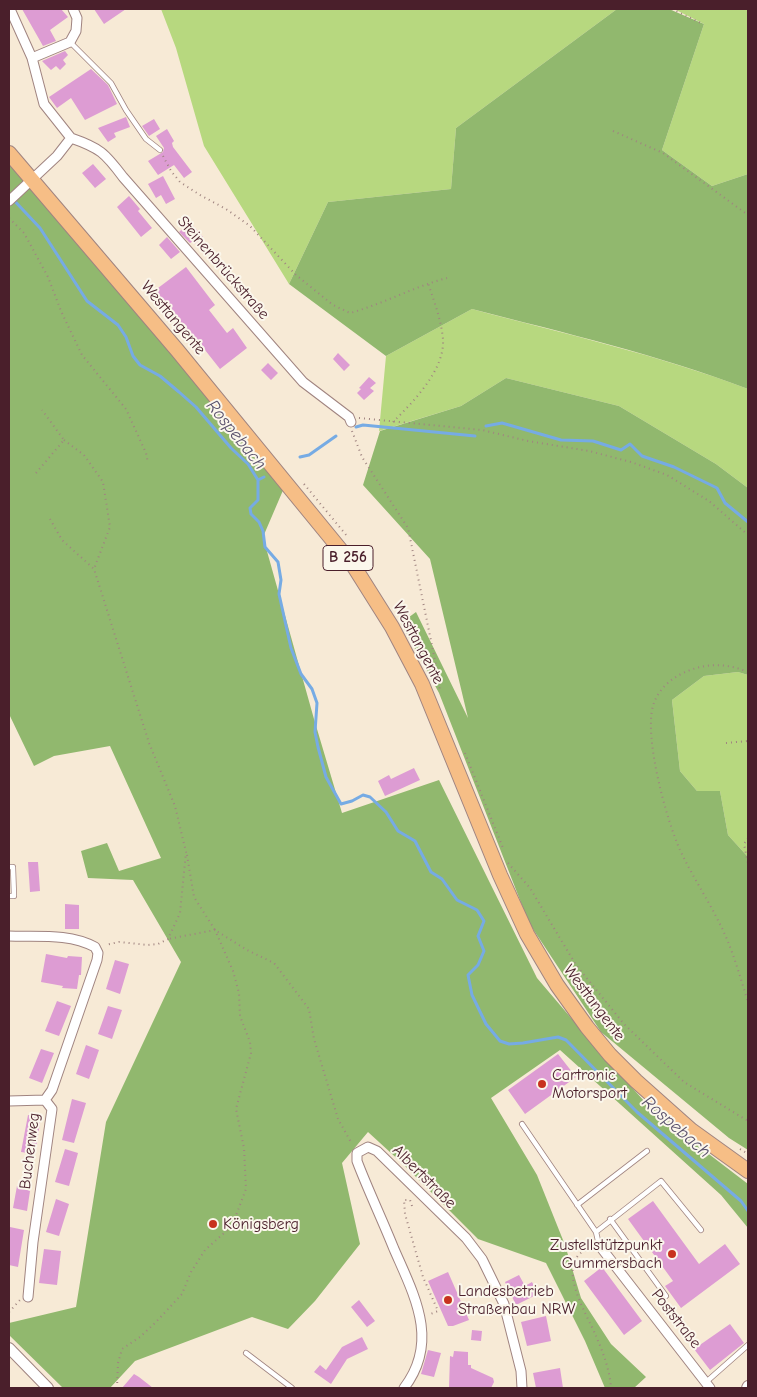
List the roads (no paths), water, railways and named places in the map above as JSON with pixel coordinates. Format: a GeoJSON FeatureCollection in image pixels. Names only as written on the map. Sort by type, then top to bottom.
{"type":"FeatureCollection","features":[{"type":"Feature","properties":{"kind":"main road","name":"Westtangente"},"geometry":{"type":"LineString","coordinates":[[9,153],[233,417],[353,565],[433,695],[491,854],[527,934],[557,986],[610,1055],[691,1130],[748,1171]]}},
{"type":"Feature","properties":{"kind":"street","name":"Steinenbrückstraße"},"geometry":{"type":"LineString","coordinates":[[10,9],[14,14],[32,58],[44,104],[71,138],[89,144],[107,155],[123,176],[303,382],[350,419]]}},
{"type":"Feature","properties":{"kind":"street"},"geometry":{"type":"LineString","coordinates":[[32,58],[70,42],[76,31],[77,18],[73,9]]}},
{"type":"Feature","properties":{"kind":"street"},"geometry":{"type":"LineString","coordinates":[[9,201],[57,156],[71,138]]}},
{"type":"Feature","properties":{"kind":"street","name":"Buchenweg"},"geometry":{"type":"LineString","coordinates":[[9,936],[66,937],[82,940],[96,947],[98,953],[52,1090],[45,1100]]}},
{"type":"Feature","properties":{"kind":"street","name":"Buchenweg"},"geometry":{"type":"LineString","coordinates":[[9,1101],[45,1100]]}},
{"type":"Feature","properties":{"kind":"street","name":"Buchenweg"},"geometry":{"type":"LineString","coordinates":[[28,1297],[33,1242],[52,1109],[45,1100]]}},
{"type":"Feature","properties":{"kind":"street","name":"Albertstraße"},"geometry":{"type":"LineString","coordinates":[[404,1388],[418,1359],[422,1334],[420,1318],[415,1297],[357,1161],[357,1153],[368,1147],[378,1151],[466,1238],[482,1259],[504,1304],[521,1371],[522,1388]]}},
{"type":"Feature","properties":{"kind":"street","name":"Poststraße"},"geometry":{"type":"LineString","coordinates":[[599,1245],[708,1385]]}},
{"type":"Feature","properties":{"kind":"street"},"geometry":{"type":"LineString","coordinates":[[9,1348],[48,1388]]}},
{"type":"Feature","properties":{"kind":"lane"},"geometry":{"type":"LineString","coordinates":[[70,42],[111,83],[126,110],[146,139],[160,150]]}},
{"type":"Feature","properties":{"kind":"lane"},"geometry":{"type":"LineString","coordinates":[[9,867],[14,867],[14,896],[9,896]]}},
{"type":"Feature","properties":{"kind":"lane"},"geometry":{"type":"LineString","coordinates":[[522,1124],[596,1232],[599,1245]]}},
{"type":"Feature","properties":{"kind":"lane"},"geometry":{"type":"LineString","coordinates":[[577,1205],[647,1151]]}},
{"type":"Feature","properties":{"kind":"lane"},"geometry":{"type":"LineString","coordinates":[[596,1232],[610,1219],[661,1181],[701,1230]]}},
{"type":"Feature","properties":{"kind":"lane"},"geometry":{"type":"LineString","coordinates":[[610,1219],[666,1296]]}},
{"type":"Feature","properties":{"kind":"lane"},"geometry":{"type":"LineString","coordinates":[[708,1385],[748,1345]]}},
{"type":"Feature","properties":{"kind":"lane"},"geometry":{"type":"LineString","coordinates":[[246,1353],[292,1388]]}},
{"type":"Feature","properties":{"kind":"waterway","name":"Rospebach"},"geometry":{"type":"LineString","coordinates":[[9,195],[40,228],[87,301],[118,325],[126,337],[133,356],[140,365],[160,376],[196,407],[231,448],[248,464],[258,480],[258,500],[250,508],[251,514],[259,522],[263,531],[265,547],[278,562],[281,580],[279,594],[291,648],[301,674],[312,689],[317,703],[315,732],[326,777],[341,804],[363,795],[370,797],[386,812],[398,831],[415,841],[431,872],[442,879],[457,900],[477,910],[484,921],[478,936],[484,951],[478,965],[468,975],[472,995],[486,1024],[500,1041],[509,1044],[558,1037],[566,1040],[637,1112],[741,1201],[748,1211]]}},
{"type":"Feature","properties":{"kind":"waterway"},"geometry":{"type":"LineString","coordinates":[[486,426],[502,423],[561,440],[593,441],[621,450],[630,444],[642,456],[674,467],[717,488],[725,503],[748,522]]}},
{"type":"Feature","properties":{"kind":"waterway"},"geometry":{"type":"LineString","coordinates":[[356,427],[363,425],[475,436]]}},
{"type":"Feature","properties":{"kind":"waterway"},"geometry":{"type":"LineString","coordinates":[[300,457],[309,455],[336,436]]}},
{"type":"Feature","properties":{"kind":"waterway","name":"Rospebach"},"geometry":{"type":"LineString","coordinates":[[258,480],[264,477]]}},
{"type":"Feature","properties":{"kind":"place","name":"Cartronic Motorsport"},"geometry":{"type":"Point","coordinates":[542,1084]}},
{"type":"Feature","properties":{"kind":"place","name":"Königsberg"},"geometry":{"type":"Point","coordinates":[213,1224]}},
{"type":"Feature","properties":{"kind":"place","name":"Zustellstützpunkt Gummersbach"},"geometry":{"type":"Point","coordinates":[672,1254]}},
{"type":"Feature","properties":{"kind":"place","name":"Landesbetrieb Straßenbau NRW"},"geometry":{"type":"Point","coordinates":[448,1300]}}]}
